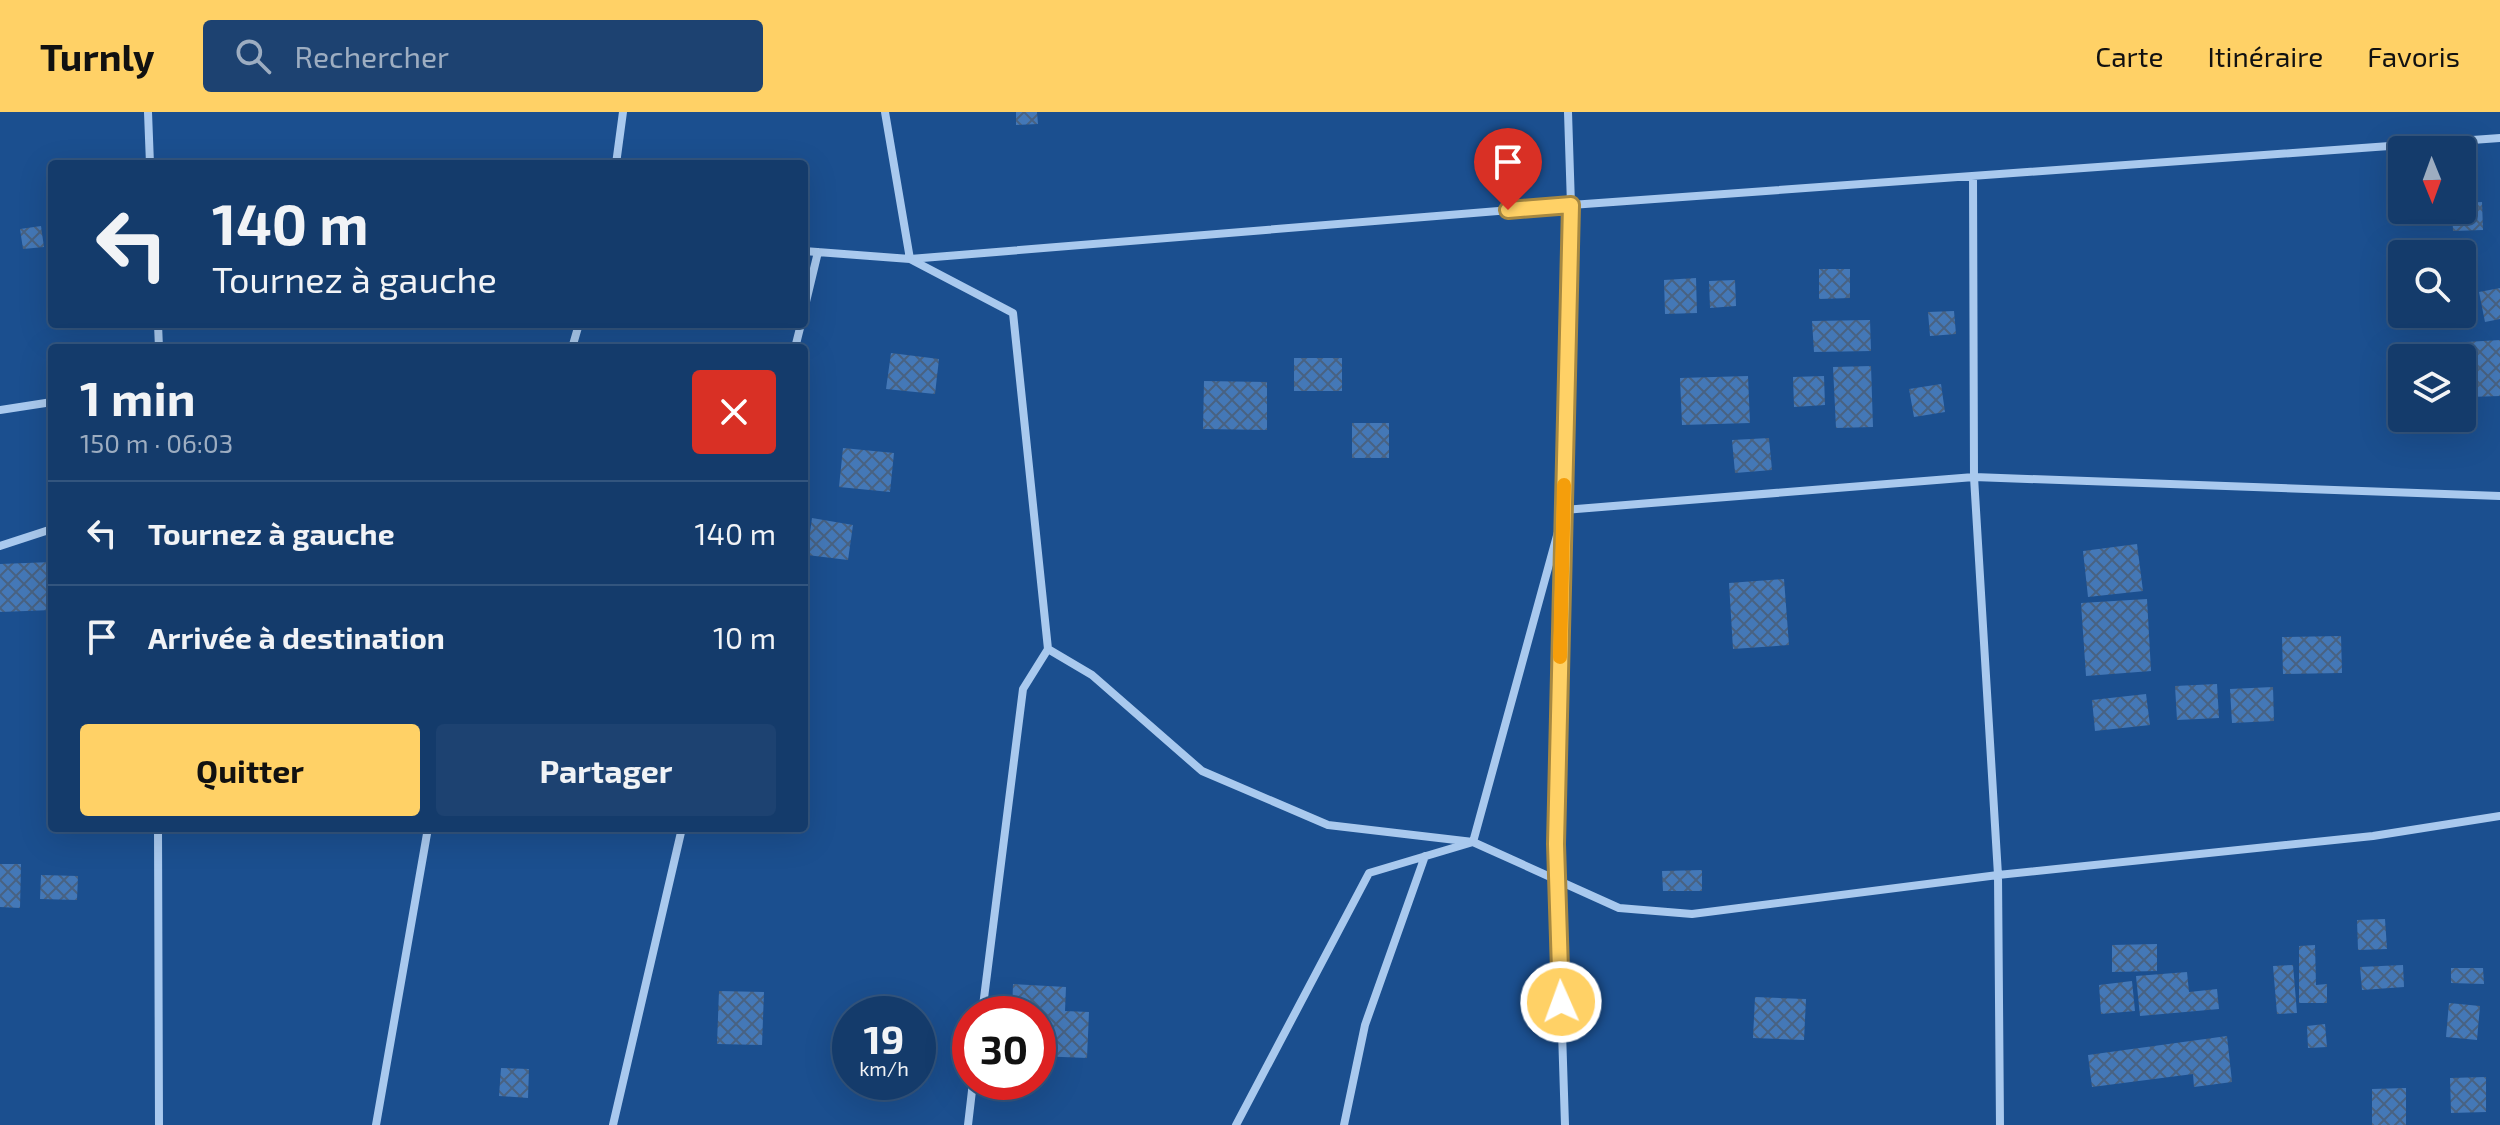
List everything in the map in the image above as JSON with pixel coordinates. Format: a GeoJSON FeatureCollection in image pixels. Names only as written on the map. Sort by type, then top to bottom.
{"type":"FeatureCollection","features":[{"type":"Feature","properties":{"kind":"street"},"geometry":{"type":"LineString","coordinates":[[148,112],[150,160]]}},
{"type":"Feature","properties":{"kind":"street"},"geometry":{"type":"LineString","coordinates":[[617,160],[623,112]]}},
{"type":"Feature","properties":{"kind":"street"},"geometry":{"type":"LineString","coordinates":[[885,112],[910,259]]}},
{"type":"Feature","properties":{"kind":"street"},"geometry":{"type":"LineString","coordinates":[[1565,1125],[1557,880],[1571,205],[1568,112]]}},
{"type":"Feature","properties":{"kind":"street"},"geometry":{"type":"LineString","coordinates":[[808,251],[910,259],[1571,205],[2500,138]]}},
{"type":"Feature","properties":{"kind":"street"},"geometry":{"type":"LineString","coordinates":[[1973,176],[1974,477],[1998,875],[2000,1125]]}},
{"type":"Feature","properties":{"kind":"street"},"geometry":{"type":"LineString","coordinates":[[808,293],[818,252]]}},
{"type":"Feature","properties":{"kind":"street"},"geometry":{"type":"LineString","coordinates":[[910,259],[1013,313],[1048,649],[1023,689],[984,996]]}},
{"type":"Feature","properties":{"kind":"street"},"geometry":{"type":"LineString","coordinates":[[0,410],[48,403]]}},
{"type":"Feature","properties":{"kind":"street"},"geometry":{"type":"LineString","coordinates":[[1564,510],[1974,477],[2500,496]]}},
{"type":"Feature","properties":{"kind":"street"},"geometry":{"type":"LineString","coordinates":[[1473,842],[1564,510]]}},
{"type":"Feature","properties":{"kind":"street"},"geometry":{"type":"LineString","coordinates":[[0,546],[48,530]]}},
{"type":"Feature","properties":{"kind":"street"},"geometry":{"type":"LineString","coordinates":[[1048,649],[1092,675],[1202,771],[1328,825],[1473,842],[1619,908],[1692,914],[1998,875],[2373,836],[2500,816]]}},
{"type":"Feature","properties":{"kind":"street"},"geometry":{"type":"LineString","coordinates":[[158,832],[159,1125]]}},
{"type":"Feature","properties":{"kind":"street"},"geometry":{"type":"LineString","coordinates":[[376,1125],[427,832]]}},
{"type":"Feature","properties":{"kind":"street"},"geometry":{"type":"LineString","coordinates":[[613,1125],[681,832]]}},
{"type":"Feature","properties":{"kind":"street"},"geometry":{"type":"LineString","coordinates":[[1236,1125],[1369,873],[1473,842]]}},
{"type":"Feature","properties":{"kind":"street"},"geometry":{"type":"LineString","coordinates":[[1344,1125],[1365,1025],[1425,856]]}},
{"type":"Feature","properties":{"kind":"street"},"geometry":{"type":"LineString","coordinates":[[968,1125],[971,1100]]}},
{"type":"Feature","properties":{"kind":"building"},"geometry":{"type":"Polygon","coordinates":[[[1016,112],[1037,112],[1038,124],[1016,125],[1016,112]]]}},
{"type":"Feature","properties":{"kind":"building"},"geometry":{"type":"Polygon","coordinates":[[[2476,202],[2482,202],[2483,230],[2453,231],[2453,224],[2476,224],[2476,202]]]}},
{"type":"Feature","properties":{"kind":"building"},"geometry":{"type":"Polygon","coordinates":[[[41,226],[44,247],[23,249],[20,229],[41,226]]]}},
{"type":"Feature","properties":{"kind":"building"},"geometry":{"type":"Polygon","coordinates":[[[1819,269],[1850,269],[1850,298],[1819,299],[1819,269]]]}},
{"type":"Feature","properties":{"kind":"building"},"geometry":{"type":"Polygon","coordinates":[[[1696,278],[1697,313],[1665,314],[1664,280],[1696,278]]]}},
{"type":"Feature","properties":{"kind":"building"},"geometry":{"type":"Polygon","coordinates":[[[1735,280],[1736,306],[1710,308],[1709,281],[1735,280]]]}},
{"type":"Feature","properties":{"kind":"building"},"geometry":{"type":"Polygon","coordinates":[[[2500,288],[2500,319],[2485,322],[2479,292],[2500,288]]]}},
{"type":"Feature","properties":{"kind":"building"},"geometry":{"type":"Polygon","coordinates":[[[1954,311],[1956,334],[1930,336],[1928,312],[1954,311]]]}},
{"type":"Feature","properties":{"kind":"building"},"geometry":{"type":"Polygon","coordinates":[[[1870,320],[1871,351],[1814,352],[1812,321],[1870,320]]]}},
{"type":"Feature","properties":{"kind":"building"},"geometry":{"type":"Polygon","coordinates":[[[2500,340],[2500,396],[2476,397],[2476,344],[2466,342],[2500,340]]]}},
{"type":"Feature","properties":{"kind":"building"},"geometry":{"type":"Polygon","coordinates":[[[891,353],[939,359],[935,394],[886,389],[891,353]]]}},
{"type":"Feature","properties":{"kind":"building"},"geometry":{"type":"Polygon","coordinates":[[[1294,358],[1342,358],[1342,391],[1294,391],[1294,358]]]}},
{"type":"Feature","properties":{"kind":"building"},"geometry":{"type":"Polygon","coordinates":[[[1871,366],[1873,427],[1836,428],[1833,367],[1871,366]]]}},
{"type":"Feature","properties":{"kind":"building"},"geometry":{"type":"Polygon","coordinates":[[[1748,376],[1750,423],[1682,425],[1680,378],[1748,376]]]}},
{"type":"Feature","properties":{"kind":"building"},"geometry":{"type":"Polygon","coordinates":[[[1824,376],[1825,405],[1794,407],[1793,377],[1824,376]]]}},
{"type":"Feature","properties":{"kind":"building"},"geometry":{"type":"Polygon","coordinates":[[[1204,381],[1267,382],[1267,430],[1203,429],[1204,381]]]}},
{"type":"Feature","properties":{"kind":"building"},"geometry":{"type":"Polygon","coordinates":[[[1941,384],[1945,412],[1914,417],[1909,389],[1941,384]]]}},
{"type":"Feature","properties":{"kind":"building"},"geometry":{"type":"Polygon","coordinates":[[[1352,423],[1389,423],[1389,458],[1352,458],[1352,423]]]}},
{"type":"Feature","properties":{"kind":"building"},"geometry":{"type":"Polygon","coordinates":[[[1769,438],[1772,470],[1735,473],[1732,440],[1769,438]]]}},
{"type":"Feature","properties":{"kind":"building"},"geometry":{"type":"Polygon","coordinates":[[[843,448],[894,453],[890,492],[839,487],[843,448]]]}},
{"type":"Feature","properties":{"kind":"building"},"geometry":{"type":"Polygon","coordinates":[[[812,518],[853,525],[848,560],[808,555],[812,518]]]}},
{"type":"Feature","properties":{"kind":"building"},"geometry":{"type":"Polygon","coordinates":[[[2137,544],[2143,591],[2088,597],[2083,551],[2137,544]]]}},
{"type":"Feature","properties":{"kind":"building"},"geometry":{"type":"Polygon","coordinates":[[[48,562],[48,610],[0,612],[0,564],[48,562]]]}},
{"type":"Feature","properties":{"kind":"building"},"geometry":{"type":"Polygon","coordinates":[[[1784,579],[1789,645],[1733,649],[1729,583],[1784,579]]]}},
{"type":"Feature","properties":{"kind":"building"},"geometry":{"type":"Polygon","coordinates":[[[2147,599],[2151,671],[2086,676],[2081,603],[2147,599]]]}},
{"type":"Feature","properties":{"kind":"building"},"geometry":{"type":"Polygon","coordinates":[[[2341,636],[2342,673],[2283,674],[2282,637],[2341,636]]]}},
{"type":"Feature","properties":{"kind":"building"},"geometry":{"type":"Polygon","coordinates":[[[2217,684],[2219,718],[2177,720],[2175,686],[2217,684]]]}},
{"type":"Feature","properties":{"kind":"building"},"geometry":{"type":"Polygon","coordinates":[[[2273,687],[2274,721],[2232,723],[2230,689],[2273,687]]]}},
{"type":"Feature","properties":{"kind":"building"},"geometry":{"type":"Polygon","coordinates":[[[2146,694],[2150,725],[2095,731],[2092,700],[2146,694]]]}},
{"type":"Feature","properties":{"kind":"building"},"geometry":{"type":"Polygon","coordinates":[[[0,864],[21,864],[20,908],[0,907],[0,864]]]}},
{"type":"Feature","properties":{"kind":"building"},"geometry":{"type":"Polygon","coordinates":[[[1702,870],[1702,891],[1663,891],[1662,871],[1702,870]]]}},
{"type":"Feature","properties":{"kind":"building"},"geometry":{"type":"Polygon","coordinates":[[[41,875],[78,876],[77,900],[40,899],[41,875]]]}},
{"type":"Feature","properties":{"kind":"building"},"geometry":{"type":"Polygon","coordinates":[[[2385,919],[2387,949],[2358,950],[2357,920],[2385,919]]]}},
{"type":"Feature","properties":{"kind":"building"},"geometry":{"type":"Polygon","coordinates":[[[2157,944],[2157,971],[2112,972],[2112,945],[2157,944]]]}},
{"type":"Feature","properties":{"kind":"building"},"geometry":{"type":"Polygon","coordinates":[[[2315,945],[2316,985],[2327,984],[2327,1003],[2299,1003],[2299,946],[2315,945]]]}},
{"type":"Feature","properties":{"kind":"building"},"geometry":{"type":"Polygon","coordinates":[[[2293,965],[2297,1013],[2277,1014],[2273,966],[2293,965]]]}},
{"type":"Feature","properties":{"kind":"building"},"geometry":{"type":"Polygon","coordinates":[[[2403,965],[2404,987],[2362,990],[2360,967],[2403,965]]]}},
{"type":"Feature","properties":{"kind":"building"},"geometry":{"type":"Polygon","coordinates":[[[2451,968],[2483,968],[2484,984],[2451,983],[2451,968]]]}},
{"type":"Feature","properties":{"kind":"building"},"geometry":{"type":"Polygon","coordinates":[[[2187,972],[2189,992],[2217,989],[2219,1009],[2140,1016],[2136,976],[2187,972]]]}},
{"type":"Feature","properties":{"kind":"building"},"geometry":{"type":"Polygon","coordinates":[[[2132,981],[2135,1011],[2101,1014],[2099,985],[2132,981]]]}},
{"type":"Feature","properties":{"kind":"building"},"geometry":{"type":"Polygon","coordinates":[[[1013,984],[1066,987],[1065,1011],[1089,1012],[1087,1058],[1056,1057],[1056,996],[1013,996],[1013,984]]]}},
{"type":"Feature","properties":{"kind":"building"},"geometry":{"type":"Polygon","coordinates":[[[719,991],[764,992],[762,1045],[717,1044],[719,991]]]}},
{"type":"Feature","properties":{"kind":"building"},"geometry":{"type":"Polygon","coordinates":[[[1755,997],[1806,999],[1804,1040],[1753,1038],[1755,997]]]}},
{"type":"Feature","properties":{"kind":"building"},"geometry":{"type":"Polygon","coordinates":[[[2449,1003],[2480,1006],[2477,1040],[2446,1037],[2449,1003]]]}},
{"type":"Feature","properties":{"kind":"building"},"geometry":{"type":"Polygon","coordinates":[[[2325,1024],[2327,1047],[2308,1048],[2307,1026],[2325,1024]]]}},
{"type":"Feature","properties":{"kind":"building"},"geometry":{"type":"Polygon","coordinates":[[[2227,1036],[2232,1082],[2194,1087],[2193,1074],[2092,1087],[2088,1055],[2227,1036]]]}},
{"type":"Feature","properties":{"kind":"building"},"geometry":{"type":"Polygon","coordinates":[[[501,1068],[529,1069],[528,1098],[499,1096],[501,1068]]]}},
{"type":"Feature","properties":{"kind":"building"},"geometry":{"type":"Polygon","coordinates":[[[2486,1077],[2486,1112],[2451,1113],[2450,1078],[2486,1077]]]}},
{"type":"Feature","properties":{"kind":"building"},"geometry":{"type":"Polygon","coordinates":[[[2406,1088],[2406,1125],[2372,1125],[2372,1089],[2406,1088]]]}},
{"type":"Feature","properties":{"kind":"slow traffic"},"geometry":{"type":"LineString","coordinates":[[1560,657],[1564,485]]}},
{"type":"Feature","properties":{"kind":"route"},"geometry":{"type":"LineString","coordinates":[[1508,210],[1571,205],[1556,844],[1561,1002]]}}]}
